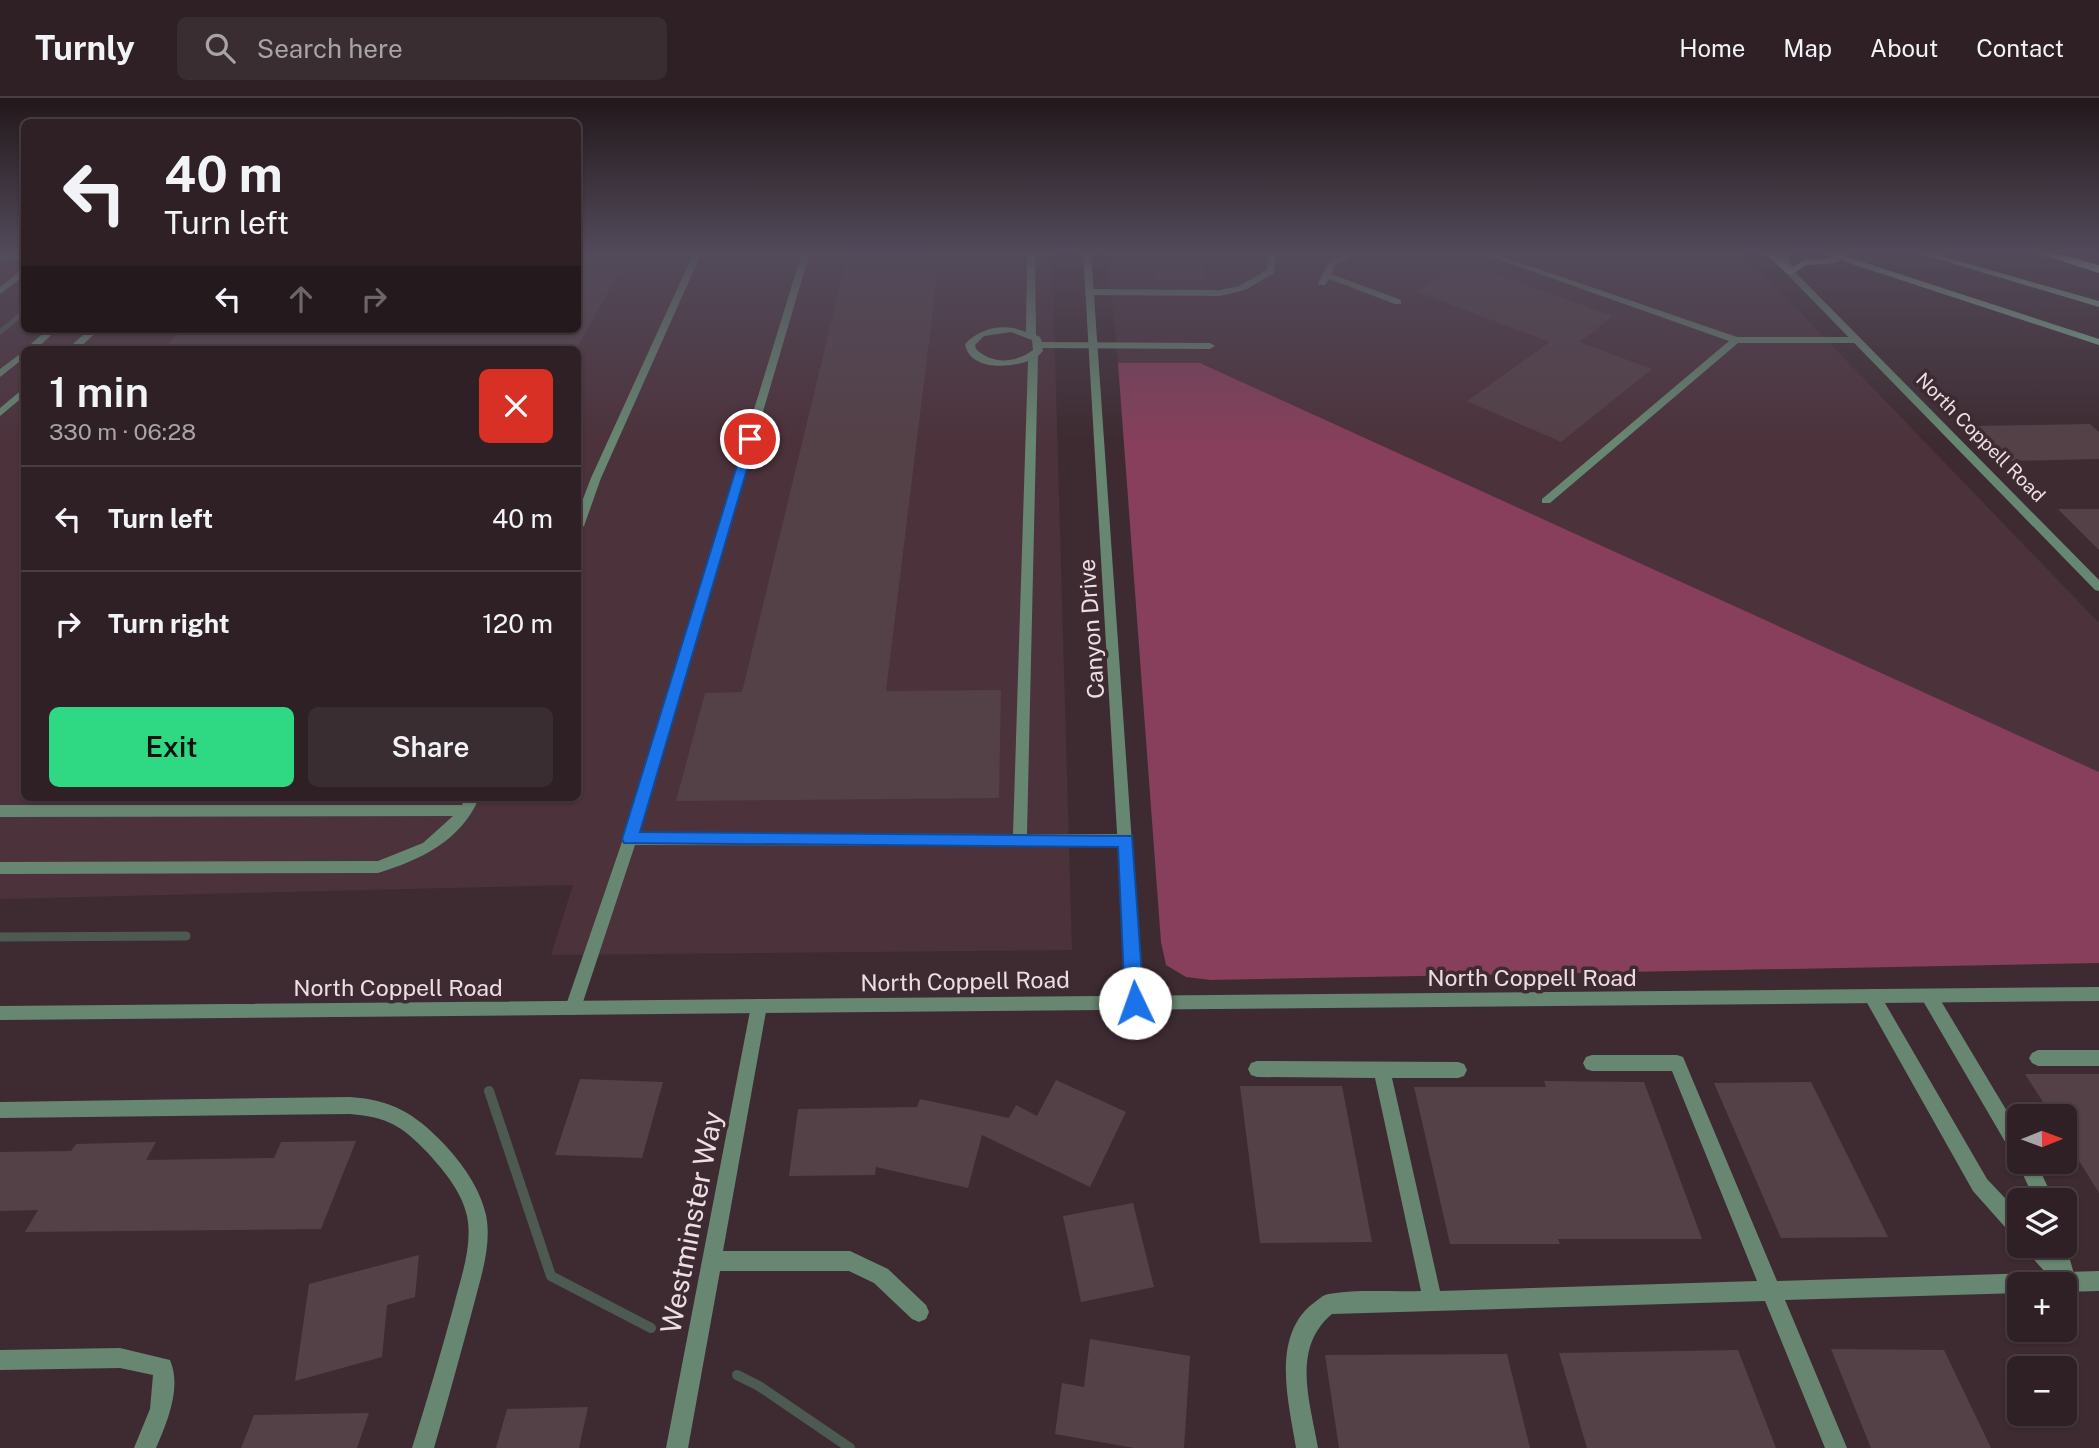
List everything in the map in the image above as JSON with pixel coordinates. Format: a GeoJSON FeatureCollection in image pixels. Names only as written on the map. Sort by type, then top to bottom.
{"type":"FeatureCollection","features":[{"type":"Feature","properties":{"kind":"main road"},"geometry":{"type":"LineString","coordinates":[[2016,315],[2099,342]]}},
{"type":"Feature","properties":{"kind":"street"},"geometry":{"type":"LineString","coordinates":[[581,518],[596,478],[670,315]]}},
{"type":"Feature","properties":{"kind":"street"},"geometry":{"type":"LineString","coordinates":[[573,1008],[630,839],[787,315]]}},
{"type":"Feature","properties":{"kind":"street"},"geometry":{"type":"LineString","coordinates":[[1020,838],[1037,350],[1031,335],[1031,315]]}},
{"type":"Feature","properties":{"kind":"street","name":"Canyon Drive"},"geometry":{"type":"LineString","coordinates":[[1091,315],[1135,1003]]}},
{"type":"Feature","properties":{"kind":"street"},"geometry":{"type":"LineString","coordinates":[[1664,315],[1736,340],[1857,340]]}},
{"type":"Feature","properties":{"kind":"street","name":"North Coppell Road"},"geometry":{"type":"LineString","coordinates":[[1832,315],[2099,587]]}},
{"type":"Feature","properties":{"kind":"street"},"geometry":{"type":"LineString","coordinates":[[1031,335],[1012,329],[990,331],[974,338],[971,350],[982,359],[992,362],[1015,362],[1037,350],[1093,344],[1210,346]]}},
{"type":"Feature","properties":{"kind":"street"},"geometry":{"type":"LineString","coordinates":[[34,346],[49,333]]}},
{"type":"Feature","properties":{"kind":"street"},"geometry":{"type":"LineString","coordinates":[[76,346],[90,333]]}},
{"type":"Feature","properties":{"kind":"street"},"geometry":{"type":"LineString","coordinates":[[1546,501],[1736,340]]}},
{"type":"Feature","properties":{"kind":"street"},"geometry":{"type":"LineString","coordinates":[[0,374],[21,356]]}},
{"type":"Feature","properties":{"kind":"street"},"geometry":{"type":"LineString","coordinates":[[0,413],[21,394]]}},
{"type":"Feature","properties":{"kind":"street"},"geometry":{"type":"LineString","coordinates":[[0,811],[469,804]]}},
{"type":"Feature","properties":{"kind":"street"},"geometry":{"type":"LineString","coordinates":[[0,868],[378,867],[417,856],[444,836],[469,804]]}},
{"type":"Feature","properties":{"kind":"street"},"geometry":{"type":"LineString","coordinates":[[630,839],[1126,840]]}},
{"type":"Feature","properties":{"kind":"street","name":"North Coppell Road"},"geometry":{"type":"LineString","coordinates":[[0,1013],[2099,994]]}},
{"type":"Feature","properties":{"kind":"street"},"geometry":{"type":"LineString","coordinates":[[1872,996],[1980,1185],[2007,1215]]}},
{"type":"Feature","properties":{"kind":"street"},"geometry":{"type":"LineString","coordinates":[[1929,996],[2007,1129]]}},
{"type":"Feature","properties":{"kind":"street","name":"Westminster Way"},"geometry":{"type":"LineString","coordinates":[[677,1448],[759,1006]]}},
{"type":"Feature","properties":{"kind":"street"},"geometry":{"type":"LineString","coordinates":[[2038,1058],[2099,1058]]}},
{"type":"Feature","properties":{"kind":"street"},"geometry":{"type":"LineString","coordinates":[[1592,1063],[1678,1063],[1836,1448]]}},
{"type":"Feature","properties":{"kind":"street"},"geometry":{"type":"LineString","coordinates":[[1257,1069],[1458,1070]]}},
{"type":"Feature","properties":{"kind":"street"},"geometry":{"type":"LineString","coordinates":[[1381,1070],[1432,1299]]}},
{"type":"Feature","properties":{"kind":"street"},"geometry":{"type":"LineString","coordinates":[[0,1110],[379,1106],[411,1121],[446,1160],[467,1189],[478,1224],[475,1263],[451,1358],[423,1448]]}},
{"type":"Feature","properties":{"kind":"street"},"geometry":{"type":"LineString","coordinates":[[2046,1258],[2059,1272]]}},
{"type":"Feature","properties":{"kind":"street"},"geometry":{"type":"LineString","coordinates":[[712,1261],[850,1261],[881,1276],[919,1312]]}},
{"type":"Feature","properties":{"kind":"street"},"geometry":{"type":"LineString","coordinates":[[2077,1280],[2099,1281]]}},
{"type":"Feature","properties":{"kind":"street"},"geometry":{"type":"LineString","coordinates":[[1307,1448],[1294,1360],[1312,1314],[1328,1304],[1432,1299],[1774,1292],[2007,1282]]}},
{"type":"Feature","properties":{"kind":"street"},"geometry":{"type":"LineString","coordinates":[[0,1360],[120,1358],[163,1367],[165,1388],[161,1414],[145,1448]]}},
{"type":"Feature","properties":{"kind":"shaded area"},"geometry":{"type":"Polygon","coordinates":[[[0,315],[21,315],[21,333],[581,333],[581,315],[1054,315],[1072,950],[551,955],[573,885],[0,899],[0,315]]]}},
{"type":"Feature","properties":{"kind":"shaded area"},"geometry":{"type":"Polygon","coordinates":[[[1113,315],[1803,315],[2099,623],[2099,772],[1200,363],[1118,363],[1113,315]]]}},
{"type":"Feature","properties":{"kind":"shaded area"},"geometry":{"type":"Polygon","coordinates":[[[1118,363],[1200,363],[2099,772],[2099,963],[1211,980],[1186,977],[1166,965],[1161,942],[1118,363]]]}},
{"type":"Feature","properties":{"kind":"building"},"geometry":{"type":"Polygon","coordinates":[[[581,315],[595,315],[578,346],[165,346],[179,333],[581,333],[581,315]]]}},
{"type":"Feature","properties":{"kind":"building"},"geometry":{"type":"Polygon","coordinates":[[[833,315],[932,315],[886,691],[1001,690],[999,798],[676,801],[705,693],[742,692],[833,315]]]}},
{"type":"Feature","properties":{"kind":"building"},"geometry":{"type":"Polygon","coordinates":[[[1479,315],[1610,315],[1613,316],[1579,342],[1652,369],[1561,442],[1467,401],[1550,342],[1479,315]]]}},
{"type":"Feature","properties":{"kind":"building"},"geometry":{"type":"Polygon","coordinates":[[[2090,424],[2099,432],[2099,459],[2011,461],[1975,426],[2090,424]]]}},
{"type":"Feature","properties":{"kind":"building"},"geometry":{"type":"Polygon","coordinates":[[[2058,509],[2099,509],[2099,550],[2058,509]]]}},
{"type":"Feature","properties":{"kind":"building"},"geometry":{"type":"Polygon","coordinates":[[[2025,1074],[2099,1074],[2099,1193],[2077,1157],[2077,1104],[2044,1104],[2025,1074]]]}},
{"type":"Feature","properties":{"kind":"building"},"geometry":{"type":"Polygon","coordinates":[[[580,1079],[663,1082],[642,1158],[555,1155],[580,1079]]]}},
{"type":"Feature","properties":{"kind":"building"},"geometry":{"type":"Polygon","coordinates":[[[1056,1080],[1126,1112],[1090,1187],[982,1135],[968,1188],[876,1167],[875,1175],[789,1176],[798,1109],[917,1107],[920,1099],[1009,1118],[1016,1105],[1037,1116],[1056,1080]]]}},
{"type":"Feature","properties":{"kind":"building"},"geometry":{"type":"Polygon","coordinates":[[[1544,1081],[1644,1082],[1702,1239],[1558,1239],[1560,1244],[1450,1244],[1414,1087],[1546,1087],[1544,1081]]]}},
{"type":"Feature","properties":{"kind":"building"},"geometry":{"type":"Polygon","coordinates":[[[1811,1082],[1888,1237],[1781,1238],[1714,1083],[1811,1082]]]}},
{"type":"Feature","properties":{"kind":"building"},"geometry":{"type":"Polygon","coordinates":[[[1240,1086],[1342,1086],[1372,1242],[1260,1243],[1240,1086]]]}},
{"type":"Feature","properties":{"kind":"building"},"geometry":{"type":"Polygon","coordinates":[[[356,1141],[321,1229],[25,1232],[38,1210],[0,1211],[0,1152],[71,1151],[76,1144],[156,1142],[146,1160],[274,1158],[281,1142],[356,1141]]]}},
{"type":"Feature","properties":{"kind":"building"},"geometry":{"type":"Polygon","coordinates":[[[1133,1203],[1154,1287],[1081,1302],[1063,1216],[1133,1203]]]}},
{"type":"Feature","properties":{"kind":"building"},"geometry":{"type":"Polygon","coordinates":[[[419,1255],[415,1297],[387,1305],[382,1357],[295,1381],[309,1284],[419,1255]]]}},
{"type":"Feature","properties":{"kind":"building"},"geometry":{"type":"Polygon","coordinates":[[[1090,1339],[1190,1356],[1184,1448],[1134,1448],[1055,1434],[1062,1383],[1084,1387],[1090,1339]]]}},
{"type":"Feature","properties":{"kind":"building"},"geometry":{"type":"Polygon","coordinates":[[[1831,1349],[1944,1350],[1991,1448],[1871,1448],[1831,1349]]]}},
{"type":"Feature","properties":{"kind":"building"},"geometry":{"type":"Polygon","coordinates":[[[1738,1350],[1776,1448],[1587,1448],[1559,1353],[1738,1350]]]}},
{"type":"Feature","properties":{"kind":"building"},"geometry":{"type":"Polygon","coordinates":[[[1507,1354],[1530,1448],[1339,1448],[1325,1355],[1507,1354]]]}},
{"type":"Feature","properties":{"kind":"building"},"geometry":{"type":"Polygon","coordinates":[[[588,1407],[579,1448],[496,1448],[507,1409],[588,1407]]]}},
{"type":"Feature","properties":{"kind":"building"},"geometry":{"type":"Polygon","coordinates":[[[369,1413],[357,1448],[241,1448],[254,1415],[369,1413]]]}},
{"type":"Feature","properties":{"kind":"waterway"},"geometry":{"type":"LineString","coordinates":[[0,332],[20,315]]}},
{"type":"Feature","properties":{"kind":"waterway"},"geometry":{"type":"LineString","coordinates":[[0,937],[186,936]]}},
{"type":"Feature","properties":{"kind":"waterway"},"geometry":{"type":"LineString","coordinates":[[489,1091],[551,1276],[651,1328]]}},
{"type":"Feature","properties":{"kind":"waterway"},"geometry":{"type":"LineString","coordinates":[[737,1375],[759,1386],[850,1448]]}},
{"type":"Feature","properties":{"kind":"route"},"geometry":{"type":"LineString","coordinates":[[750,439],[630,839],[1126,840],[1135,1003]]}}]}
